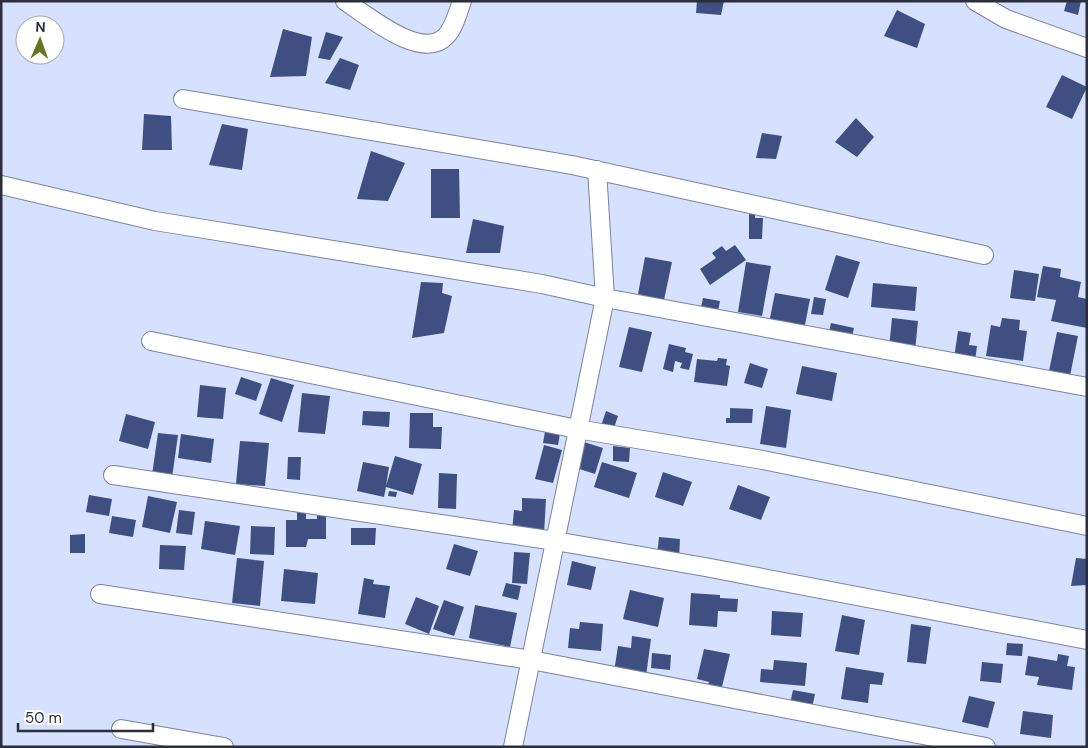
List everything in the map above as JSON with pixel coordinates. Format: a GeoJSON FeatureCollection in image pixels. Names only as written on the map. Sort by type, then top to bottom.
{"type":"FeatureCollection","features":[{"type":"Feature","properties":{"kind":"street"},"geometry":{"type":"LineString","coordinates":[[345,1],[404,39],[423,44],[438,43],[448,35],[462,1]]}},
{"type":"Feature","properties":{"kind":"street"},"geometry":{"type":"LineString","coordinates":[[975,1],[1006,19],[1087,48]]}},
{"type":"Feature","properties":{"kind":"street"},"geometry":{"type":"LineString","coordinates":[[183,99],[598,170],[984,254]]}},
{"type":"Feature","properties":{"kind":"street"},"geometry":{"type":"LineString","coordinates":[[513,747],[605,298],[598,170]]}},
{"type":"Feature","properties":{"kind":"street"},"geometry":{"type":"LineString","coordinates":[[1,185],[155,221],[542,284],[605,298],[1087,387]]}},
{"type":"Feature","properties":{"kind":"street"},"geometry":{"type":"LineString","coordinates":[[151,340],[577,429],[763,460],[1087,526]]}},
{"type":"Feature","properties":{"kind":"street"},"geometry":{"type":"LineString","coordinates":[[113,475],[555,541],[705,566],[1087,640]]}},
{"type":"Feature","properties":{"kind":"street"},"geometry":{"type":"LineString","coordinates":[[100,594],[531,660],[986,747]]}},
{"type":"Feature","properties":{"kind":"street"},"geometry":{"type":"LineString","coordinates":[[120,729],[224,747]]}},
{"type":"Feature","properties":{"kind":"building"},"geometry":{"type":"Polygon","coordinates":[[[697,1],[724,1],[721,15],[696,13],[697,1]]]}},
{"type":"Feature","properties":{"kind":"building"},"geometry":{"type":"Polygon","coordinates":[[[1067,1],[1081,1],[1078,15],[1064,11],[1067,1]]]}},
{"type":"Feature","properties":{"kind":"building"},"geometry":{"type":"Polygon","coordinates":[[[897,10],[925,24],[917,48],[884,36],[897,10]]]}},
{"type":"Feature","properties":{"kind":"building"},"geometry":{"type":"Polygon","coordinates":[[[283,29],[312,37],[306,76],[270,77],[283,29]]]}},
{"type":"Feature","properties":{"kind":"building"},"geometry":{"type":"Polygon","coordinates":[[[326,32],[343,37],[330,60],[318,58],[326,32]]]}},
{"type":"Feature","properties":{"kind":"building"},"geometry":{"type":"Polygon","coordinates":[[[340,58],[359,65],[350,90],[325,83],[340,58]]]}},
{"type":"Feature","properties":{"kind":"building"},"geometry":{"type":"Polygon","coordinates":[[[1062,75],[1087,87],[1072,119],[1046,107],[1062,75]]]}},
{"type":"Feature","properties":{"kind":"building"},"geometry":{"type":"Polygon","coordinates":[[[144,114],[171,116],[172,150],[142,150],[144,114]]]}},
{"type":"Feature","properties":{"kind":"building"},"geometry":{"type":"Polygon","coordinates":[[[856,118],[874,137],[857,157],[835,142],[856,118]]]}},
{"type":"Feature","properties":{"kind":"building"},"geometry":{"type":"Polygon","coordinates":[[[222,124],[248,129],[242,170],[209,165],[222,124]]]}},
{"type":"Feature","properties":{"kind":"building"},"geometry":{"type":"Polygon","coordinates":[[[762,133],[782,136],[776,159],[756,158],[762,133]]]}},
{"type":"Feature","properties":{"kind":"building"},"geometry":{"type":"Polygon","coordinates":[[[371,151],[405,163],[388,201],[357,199],[371,151]]]}},
{"type":"Feature","properties":{"kind":"building"},"geometry":{"type":"Polygon","coordinates":[[[431,169],[459,169],[460,218],[431,218],[431,169]]]}},
{"type":"Feature","properties":{"kind":"building"},"geometry":{"type":"Polygon","coordinates":[[[755,213],[755,218],[763,218],[762,239],[749,239],[749,214],[755,213]]]}},
{"type":"Feature","properties":{"kind":"building"},"geometry":{"type":"Polygon","coordinates":[[[473,219],[504,226],[500,253],[466,253],[473,219]]]}},
{"type":"Feature","properties":{"kind":"building"},"geometry":{"type":"Polygon","coordinates":[[[735,245],[746,260],[710,285],[700,269],[716,258],[712,253],[722,246],[726,251],[735,245]]]}},
{"type":"Feature","properties":{"kind":"building"},"geometry":{"type":"Polygon","coordinates":[[[836,255],[860,262],[848,298],[825,290],[836,255]]]}},
{"type":"Feature","properties":{"kind":"building"},"geometry":{"type":"Polygon","coordinates":[[[645,257],[672,262],[664,300],[638,294],[645,257]]]}},
{"type":"Feature","properties":{"kind":"building"},"geometry":{"type":"Polygon","coordinates":[[[746,262],[771,266],[762,316],[738,312],[746,262]]]}},
{"type":"Feature","properties":{"kind":"building"},"geometry":{"type":"Polygon","coordinates":[[[1043,266],[1061,269],[1060,277],[1081,282],[1078,297],[1087,299],[1087,328],[1051,321],[1056,300],[1037,297],[1043,266]]]}},
{"type":"Feature","properties":{"kind":"building"},"geometry":{"type":"Polygon","coordinates":[[[1014,270],[1039,274],[1035,301],[1010,298],[1014,270]]]}},
{"type":"Feature","properties":{"kind":"building"},"geometry":{"type":"Polygon","coordinates":[[[421,282],[443,283],[442,293],[452,296],[444,333],[412,338],[421,282]]]}},
{"type":"Feature","properties":{"kind":"building"},"geometry":{"type":"Polygon","coordinates":[[[873,283],[917,287],[915,311],[871,307],[873,283]]]}},
{"type":"Feature","properties":{"kind":"building"},"geometry":{"type":"Polygon","coordinates":[[[775,293],[810,299],[804,330],[769,323],[775,293]]]}},
{"type":"Feature","properties":{"kind":"building"},"geometry":{"type":"Polygon","coordinates":[[[814,297],[826,299],[823,315],[811,314],[814,297]]]}},
{"type":"Feature","properties":{"kind":"building"},"geometry":{"type":"Polygon","coordinates":[[[703,298],[720,301],[717,316],[700,312],[703,298]]]}},
{"type":"Feature","properties":{"kind":"building"},"geometry":{"type":"Polygon","coordinates":[[[892,318],[918,321],[915,351],[889,348],[892,318]]]}},
{"type":"Feature","properties":{"kind":"building"},"geometry":{"type":"Polygon","coordinates":[[[1002,318],[1020,320],[1019,330],[1027,331],[1023,361],[986,356],[991,325],[1000,327],[1002,318]]]}},
{"type":"Feature","properties":{"kind":"building"},"geometry":{"type":"Polygon","coordinates":[[[831,323],[854,328],[851,341],[828,336],[831,323]]]}},
{"type":"Feature","properties":{"kind":"building"},"geometry":{"type":"Polygon","coordinates":[[[629,327],[652,332],[642,372],[619,367],[629,327]]]}},
{"type":"Feature","properties":{"kind":"building"},"geometry":{"type":"Polygon","coordinates":[[[958,331],[971,333],[969,345],[977,346],[975,361],[954,358],[958,331]]]}},
{"type":"Feature","properties":{"kind":"building"},"geometry":{"type":"Polygon","coordinates":[[[1057,332],[1078,336],[1070,376],[1049,371],[1057,332]]]}},
{"type":"Feature","properties":{"kind":"building"},"geometry":{"type":"Polygon","coordinates":[[[669,344],[686,348],[685,352],[693,354],[689,370],[680,368],[682,363],[675,361],[673,372],[663,369],[669,344]]]}},
{"type":"Feature","properties":{"kind":"building"},"geometry":{"type":"Polygon","coordinates":[[[718,358],[727,359],[726,365],[730,366],[727,386],[694,382],[697,359],[717,361],[718,358]]]}},
{"type":"Feature","properties":{"kind":"building"},"geometry":{"type":"Polygon","coordinates":[[[750,363],[768,369],[762,388],[744,383],[750,363]]]}},
{"type":"Feature","properties":{"kind":"building"},"geometry":{"type":"Polygon","coordinates":[[[802,366],[837,373],[832,401],[796,394],[802,366]]]}},
{"type":"Feature","properties":{"kind":"building"},"geometry":{"type":"Polygon","coordinates":[[[241,377],[262,384],[256,401],[235,394],[241,377]]]}},
{"type":"Feature","properties":{"kind":"building"},"geometry":{"type":"Polygon","coordinates":[[[271,378],[294,385],[282,422],[259,414],[271,378]]]}},
{"type":"Feature","properties":{"kind":"building"},"geometry":{"type":"Polygon","coordinates":[[[200,385],[226,388],[223,419],[197,417],[200,385]]]}},
{"type":"Feature","properties":{"kind":"building"},"geometry":{"type":"Polygon","coordinates":[[[302,393],[330,396],[325,434],[298,432],[302,393]]]}},
{"type":"Feature","properties":{"kind":"building"},"geometry":{"type":"Polygon","coordinates":[[[766,406],[791,410],[786,448],[760,444],[766,406]]]}},
{"type":"Feature","properties":{"kind":"building"},"geometry":{"type":"Polygon","coordinates":[[[730,408],[753,409],[752,423],[726,423],[726,418],[730,418],[730,408]]]}},
{"type":"Feature","properties":{"kind":"building"},"geometry":{"type":"Polygon","coordinates":[[[363,411],[390,412],[389,427],[362,425],[363,411]]]}},
{"type":"Feature","properties":{"kind":"building"},"geometry":{"type":"Polygon","coordinates":[[[606,411],[618,416],[613,431],[601,426],[606,411]]]}},
{"type":"Feature","properties":{"kind":"building"},"geometry":{"type":"Polygon","coordinates":[[[410,413],[433,413],[433,427],[442,427],[441,449],[409,448],[410,413]]]}},
{"type":"Feature","properties":{"kind":"building"},"geometry":{"type":"Polygon","coordinates":[[[126,414],[155,422],[148,449],[119,441],[126,414]]]}},
{"type":"Feature","properties":{"kind":"building"},"geometry":{"type":"Polygon","coordinates":[[[546,426],[561,428],[558,445],[543,443],[546,426]]]}},
{"type":"Feature","properties":{"kind":"building"},"geometry":{"type":"Polygon","coordinates":[[[158,433],[178,435],[172,478],[152,475],[158,433]]]}},
{"type":"Feature","properties":{"kind":"building"},"geometry":{"type":"Polygon","coordinates":[[[181,434],[214,439],[211,463],[178,458],[181,434]]]}},
{"type":"Feature","properties":{"kind":"building"},"geometry":{"type":"Polygon","coordinates":[[[240,441],[269,443],[265,486],[236,484],[240,441]]]}},
{"type":"Feature","properties":{"kind":"building"},"geometry":{"type":"Polygon","coordinates":[[[584,442],[603,448],[595,474],[576,468],[584,442]]]}},
{"type":"Feature","properties":{"kind":"building"},"geometry":{"type":"Polygon","coordinates":[[[544,445],[562,450],[553,483],[535,479],[544,445]]]}},
{"type":"Feature","properties":{"kind":"building"},"geometry":{"type":"Polygon","coordinates":[[[613,446],[630,448],[629,462],[613,461],[613,446]]]}},
{"type":"Feature","properties":{"kind":"building"},"geometry":{"type":"Polygon","coordinates":[[[395,456],[422,464],[413,495],[386,487],[384,497],[357,491],[363,462],[389,467],[386,486],[395,456]]]}},
{"type":"Feature","properties":{"kind":"building"},"geometry":{"type":"Polygon","coordinates":[[[288,457],[301,457],[300,480],[287,479],[288,457]]]}},
{"type":"Feature","properties":{"kind":"building"},"geometry":{"type":"Polygon","coordinates":[[[602,462],[637,473],[629,498],[594,487],[602,462]]]}},
{"type":"Feature","properties":{"kind":"building"},"geometry":{"type":"Polygon","coordinates":[[[663,472],[692,482],[683,506],[655,497],[663,472]]]}},
{"type":"Feature","properties":{"kind":"building"},"geometry":{"type":"Polygon","coordinates":[[[439,473],[457,474],[456,509],[438,508],[439,473]]]}},
{"type":"Feature","properties":{"kind":"building"},"geometry":{"type":"Polygon","coordinates":[[[738,485],[770,497],[761,520],[729,509],[738,485]]]}},
{"type":"Feature","properties":{"kind":"building"},"geometry":{"type":"Polygon","coordinates":[[[389,491],[397,492],[396,497],[388,496],[389,491]]]}},
{"type":"Feature","properties":{"kind":"building"},"geometry":{"type":"Polygon","coordinates":[[[89,495],[112,499],[109,516],[86,512],[89,495]]]}},
{"type":"Feature","properties":{"kind":"building"},"geometry":{"type":"Polygon","coordinates":[[[148,496],[177,502],[170,533],[142,527],[148,496]]]}},
{"type":"Feature","properties":{"kind":"building"},"geometry":{"type":"Polygon","coordinates":[[[522,498],[546,499],[544,534],[512,532],[514,510],[522,511],[522,498]]]}},
{"type":"Feature","properties":{"kind":"building"},"geometry":{"type":"Polygon","coordinates":[[[179,510],[195,512],[192,535],[176,533],[179,510]]]}},
{"type":"Feature","properties":{"kind":"building"},"geometry":{"type":"Polygon","coordinates":[[[297,512],[306,513],[306,519],[317,519],[317,514],[326,514],[326,539],[308,539],[306,547],[286,547],[286,520],[297,520],[297,512]]]}},
{"type":"Feature","properties":{"kind":"building"},"geometry":{"type":"Polygon","coordinates":[[[112,516],[136,520],[133,537],[109,533],[112,516]]]}},
{"type":"Feature","properties":{"kind":"building"},"geometry":{"type":"Polygon","coordinates":[[[205,521],[240,526],[235,555],[201,549],[205,521]]]}},
{"type":"Feature","properties":{"kind":"building"},"geometry":{"type":"Polygon","coordinates":[[[251,526],[275,527],[274,555],[250,554],[251,526]]]}},
{"type":"Feature","properties":{"kind":"building"},"geometry":{"type":"Polygon","coordinates":[[[351,528],[376,528],[375,545],[351,545],[351,528]]]}},
{"type":"Feature","properties":{"kind":"building"},"geometry":{"type":"Polygon","coordinates":[[[85,534],[85,553],[70,553],[70,535],[85,534]]]}},
{"type":"Feature","properties":{"kind":"building"},"geometry":{"type":"Polygon","coordinates":[[[659,537],[680,539],[679,558],[657,556],[659,537]]]}},
{"type":"Feature","properties":{"kind":"building"},"geometry":{"type":"Polygon","coordinates":[[[454,544],[478,551],[470,576],[446,569],[454,544]]]}},
{"type":"Feature","properties":{"kind":"building"},"geometry":{"type":"Polygon","coordinates":[[[160,545],[186,546],[184,570],[159,569],[160,545]]]}},
{"type":"Feature","properties":{"kind":"building"},"geometry":{"type":"Polygon","coordinates":[[[514,552],[530,553],[527,584],[512,583],[514,552]]]}},
{"type":"Feature","properties":{"kind":"building"},"geometry":{"type":"Polygon","coordinates":[[[237,558],[264,561],[260,606],[232,603],[237,558]]]}},
{"type":"Feature","properties":{"kind":"building"},"geometry":{"type":"Polygon","coordinates":[[[1076,558],[1087,559],[1087,585],[1071,586],[1076,558]]]}},
{"type":"Feature","properties":{"kind":"building"},"geometry":{"type":"Polygon","coordinates":[[[572,561],[596,567],[591,590],[567,585],[572,561]]]}},
{"type":"Feature","properties":{"kind":"building"},"geometry":{"type":"Polygon","coordinates":[[[284,569],[318,573],[315,604],[281,601],[284,569]]]}},
{"type":"Feature","properties":{"kind":"building"},"geometry":{"type":"Polygon","coordinates":[[[364,578],[374,580],[373,584],[390,586],[385,618],[358,614],[364,578]]]}},
{"type":"Feature","properties":{"kind":"building"},"geometry":{"type":"Polygon","coordinates":[[[506,583],[521,586],[518,600],[502,596],[506,583]]]}},
{"type":"Feature","properties":{"kind":"building"},"geometry":{"type":"Polygon","coordinates":[[[630,590],[664,598],[658,627],[623,619],[630,590]]]}},
{"type":"Feature","properties":{"kind":"building"},"geometry":{"type":"Polygon","coordinates":[[[691,593],[720,595],[720,598],[738,599],[737,612],[718,611],[717,627],[689,625],[691,593]]]}},
{"type":"Feature","properties":{"kind":"building"},"geometry":{"type":"Polygon","coordinates":[[[416,597],[439,606],[429,634],[405,624],[416,597]]]}},
{"type":"Feature","properties":{"kind":"building"},"geometry":{"type":"Polygon","coordinates":[[[444,600],[464,607],[454,636],[433,629],[444,600]]]}},
{"type":"Feature","properties":{"kind":"building"},"geometry":{"type":"Polygon","coordinates":[[[475,605],[517,613],[510,647],[469,638],[475,605]]]}},
{"type":"Feature","properties":{"kind":"building"},"geometry":{"type":"Polygon","coordinates":[[[772,611],[803,613],[801,637],[771,635],[772,611]]]}},
{"type":"Feature","properties":{"kind":"building"},"geometry":{"type":"Polygon","coordinates":[[[842,615],[865,620],[859,655],[835,651],[842,615]]]}},
{"type":"Feature","properties":{"kind":"building"},"geometry":{"type":"Polygon","coordinates":[[[580,622],[603,624],[601,651],[568,648],[570,628],[579,629],[580,622]]]}},
{"type":"Feature","properties":{"kind":"building"},"geometry":{"type":"Polygon","coordinates":[[[911,624],[931,627],[926,664],[907,662],[911,624]]]}},
{"type":"Feature","properties":{"kind":"building"},"geometry":{"type":"Polygon","coordinates":[[[632,636],[651,639],[646,676],[614,672],[618,646],[631,648],[632,636]]]}},
{"type":"Feature","properties":{"kind":"building"},"geometry":{"type":"Polygon","coordinates":[[[1007,643],[1023,644],[1022,656],[1006,655],[1007,643]]]}},
{"type":"Feature","properties":{"kind":"building"},"geometry":{"type":"Polygon","coordinates":[[[704,649],[730,654],[720,695],[706,692],[709,682],[697,679],[704,649]]]}},
{"type":"Feature","properties":{"kind":"building"},"geometry":{"type":"Polygon","coordinates":[[[652,653],[671,655],[670,670],[651,668],[652,653]]]}},
{"type":"Feature","properties":{"kind":"building"},"geometry":{"type":"Polygon","coordinates":[[[1058,654],[1069,656],[1067,666],[1075,667],[1072,690],[1037,685],[1039,677],[1025,675],[1028,656],[1057,661],[1058,654]]]}},
{"type":"Feature","properties":{"kind":"building"},"geometry":{"type":"Polygon","coordinates":[[[774,660],[807,663],[805,686],[760,682],[761,669],[773,670],[774,660]]]}},
{"type":"Feature","properties":{"kind":"building"},"geometry":{"type":"Polygon","coordinates":[[[982,662],[1003,664],[1001,683],[980,681],[982,662]]]}},
{"type":"Feature","properties":{"kind":"building"},"geometry":{"type":"Polygon","coordinates":[[[846,667],[884,673],[882,685],[870,684],[868,703],[841,699],[846,667]]]}},
{"type":"Feature","properties":{"kind":"building"},"geometry":{"type":"Polygon","coordinates":[[[793,690],[815,694],[812,708],[790,704],[793,690]]]}},
{"type":"Feature","properties":{"kind":"building"},"geometry":{"type":"Polygon","coordinates":[[[969,696],[995,702],[988,728],[962,722],[969,696]]]}},
{"type":"Feature","properties":{"kind":"building"},"geometry":{"type":"Polygon","coordinates":[[[1023,711],[1053,715],[1051,738],[1020,734],[1023,711]]]}}]}
